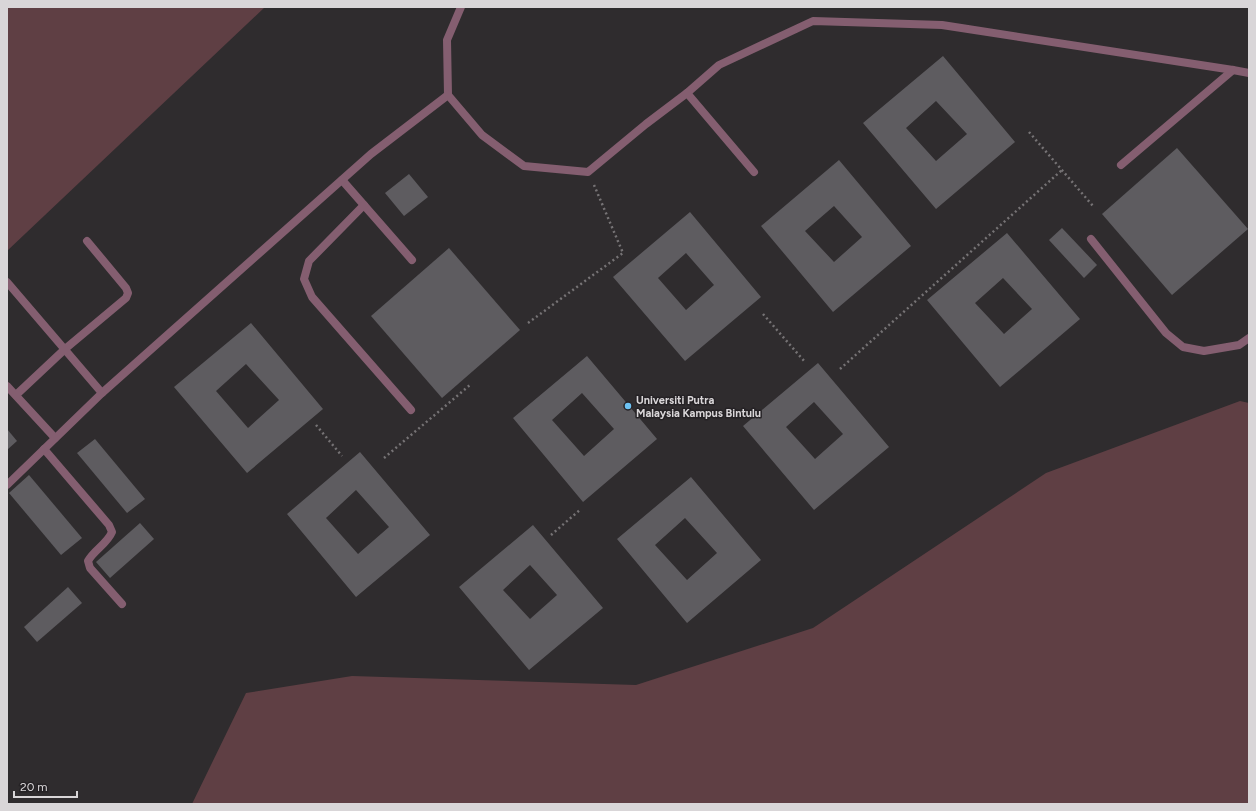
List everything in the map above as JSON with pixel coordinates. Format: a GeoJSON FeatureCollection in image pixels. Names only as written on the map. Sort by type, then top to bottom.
{"type":"FeatureCollection","features":[{"type":"Feature","properties":{"kind":"street"},"geometry":{"type":"LineString","coordinates":[[460,7],[448,40],[448,95],[482,135],[524,166],[588,172],[646,124],[687,93],[719,65],[813,21],[942,25],[1233,70],[1249,75]]}},
{"type":"Feature","properties":{"kind":"street"},"geometry":{"type":"LineString","coordinates":[[1121,164],[1233,70]]}},
{"type":"Feature","properties":{"kind":"street"},"geometry":{"type":"LineString","coordinates":[[687,93],[754,172]]}},
{"type":"Feature","properties":{"kind":"street"},"geometry":{"type":"LineString","coordinates":[[7,485],[102,393],[371,154],[448,95]]}},
{"type":"Feature","properties":{"kind":"street"},"geometry":{"type":"LineString","coordinates":[[342,180],[412,260]]}},
{"type":"Feature","properties":{"kind":"street"},"geometry":{"type":"LineString","coordinates":[[364,205],[308,261],[304,279],[312,297],[411,410]]}},
{"type":"Feature","properties":{"kind":"street"},"geometry":{"type":"LineString","coordinates":[[1091,239],[1166,333],[1183,347],[1204,351],[1239,345],[1249,338]]}},
{"type":"Feature","properties":{"kind":"street"},"geometry":{"type":"LineString","coordinates":[[16,395],[65,350],[126,298],[128,294],[126,288],[87,241]]}},
{"type":"Feature","properties":{"kind":"street"},"geometry":{"type":"LineString","coordinates":[[7,282],[102,393]]}},
{"type":"Feature","properties":{"kind":"street"},"geometry":{"type":"LineString","coordinates":[[7,386],[55,438]]}},
{"type":"Feature","properties":{"kind":"street"},"geometry":{"type":"LineString","coordinates":[[44,449],[109,525],[112,532],[109,538],[90,556],[88,561],[90,568],[122,604]]}},
{"type":"Feature","properties":{"kind":"path"},"geometry":{"type":"LineString","coordinates":[[1029,132],[1093,206]]}},
{"type":"Feature","properties":{"kind":"path"},"geometry":{"type":"LineString","coordinates":[[840,369],[1062,170]]}},
{"type":"Feature","properties":{"kind":"path"},"geometry":{"type":"LineString","coordinates":[[528,322],[623,252],[588,172]]}},
{"type":"Feature","properties":{"kind":"path"},"geometry":{"type":"LineString","coordinates":[[763,314],[805,362]]}},
{"type":"Feature","properties":{"kind":"path"},"geometry":{"type":"LineString","coordinates":[[384,458],[470,385]]}},
{"type":"Feature","properties":{"kind":"path"},"geometry":{"type":"LineString","coordinates":[[316,425],[342,456]]}},
{"type":"Feature","properties":{"kind":"path"},"geometry":{"type":"LineString","coordinates":[[551,535],[581,509]]}},
{"type":"Feature","properties":{"kind":"shaded area"},"geometry":{"type":"Polygon","coordinates":[[[7,7],[265,7],[7,251],[7,7]]]}},
{"type":"Feature","properties":{"kind":"shaded area"},"geometry":{"type":"Polygon","coordinates":[[[1240,401],[1249,403],[1249,804],[192,804],[246,693],[352,676],[636,685],[813,628],[1046,473],[1240,401]]]}},
{"type":"Feature","properties":{"kind":"building"},"geometry":{"type":"Polygon","coordinates":[[[943,56],[1015,142],[936,209],[863,123],[943,56]],[[936,101],[906,128],[936,161],[967,134],[936,101]]]}},
{"type":"Feature","properties":{"kind":"building"},"geometry":{"type":"Polygon","coordinates":[[[1177,148],[1248,229],[1172,295],[1102,214],[1177,148]]]}},
{"type":"Feature","properties":{"kind":"building"},"geometry":{"type":"Polygon","coordinates":[[[839,160],[911,246],[833,312],[761,226],[839,160]],[[834,206],[805,231],[834,262],[862,237],[834,206]]]}},
{"type":"Feature","properties":{"kind":"building"},"geometry":{"type":"Polygon","coordinates":[[[409,174],[428,197],[404,216],[385,193],[409,174]]]}},
{"type":"Feature","properties":{"kind":"building"},"geometry":{"type":"Polygon","coordinates":[[[690,212],[761,297],[685,361],[613,277],[690,212]],[[686,253],[658,278],[686,310],[714,285],[686,253]]]}},
{"type":"Feature","properties":{"kind":"building"},"geometry":{"type":"Polygon","coordinates":[[[1062,228],[1097,265],[1084,278],[1049,240],[1062,228]]]}},
{"type":"Feature","properties":{"kind":"building"},"geometry":{"type":"Polygon","coordinates":[[[1007,233],[1080,319],[1000,387],[927,300],[1007,233]],[[1003,278],[975,303],[1004,334],[1032,309],[1003,278]]]}},
{"type":"Feature","properties":{"kind":"building"},"geometry":{"type":"Polygon","coordinates":[[[449,248],[520,330],[442,398],[371,316],[449,248]]]}},
{"type":"Feature","properties":{"kind":"building"},"geometry":{"type":"Polygon","coordinates":[[[251,323],[323,409],[247,473],[174,387],[251,323]],[[246,364],[216,391],[248,428],[279,400],[246,364]]]}},
{"type":"Feature","properties":{"kind":"building"},"geometry":{"type":"Polygon","coordinates":[[[587,356],[657,439],[583,502],[513,418],[587,356]],[[582,393],[552,420],[584,456],[614,429],[582,393]]]}},
{"type":"Feature","properties":{"kind":"building"},"geometry":{"type":"Polygon","coordinates":[[[818,363],[889,447],[814,510],[743,426],[818,363]],[[814,402],[786,427],[815,459],[843,434],[814,402]]]}},
{"type":"Feature","properties":{"kind":"building"},"geometry":{"type":"Polygon","coordinates":[[[7,429],[17,441],[7,450],[7,429]]]}},
{"type":"Feature","properties":{"kind":"building"},"geometry":{"type":"Polygon","coordinates":[[[95,439],[145,499],[127,513],[77,453],[95,439]]]}},
{"type":"Feature","properties":{"kind":"building"},"geometry":{"type":"Polygon","coordinates":[[[360,452],[430,535],[356,597],[287,514],[360,452]],[[356,490],[326,518],[358,554],[389,527],[356,490]]]}},
{"type":"Feature","properties":{"kind":"building"},"geometry":{"type":"Polygon","coordinates":[[[29,475],[82,538],[61,555],[9,493],[29,475]]]}},
{"type":"Feature","properties":{"kind":"building"},"geometry":{"type":"Polygon","coordinates":[[[691,477],[761,560],[687,623],[617,539],[691,477]],[[685,518],[655,545],[687,580],[717,553],[685,518]]]}},
{"type":"Feature","properties":{"kind":"building"},"geometry":{"type":"Polygon","coordinates":[[[140,523],[154,539],[110,578],[96,562],[140,523]]]}},
{"type":"Feature","properties":{"kind":"building"},"geometry":{"type":"Polygon","coordinates":[[[533,525],[603,608],[529,670],[459,587],[533,525]],[[530,565],[503,590],[530,619],[557,595],[530,565]]]}},
{"type":"Feature","properties":{"kind":"building"},"geometry":{"type":"Polygon","coordinates":[[[68,587],[82,603],[37,642],[24,627],[68,587]]]}},
{"type":"Feature","properties":{"kind":"place","name":"Universiti Putra Malaysia Kampus Bintulu"},"geometry":{"type":"Point","coordinates":[628,406]}}]}
